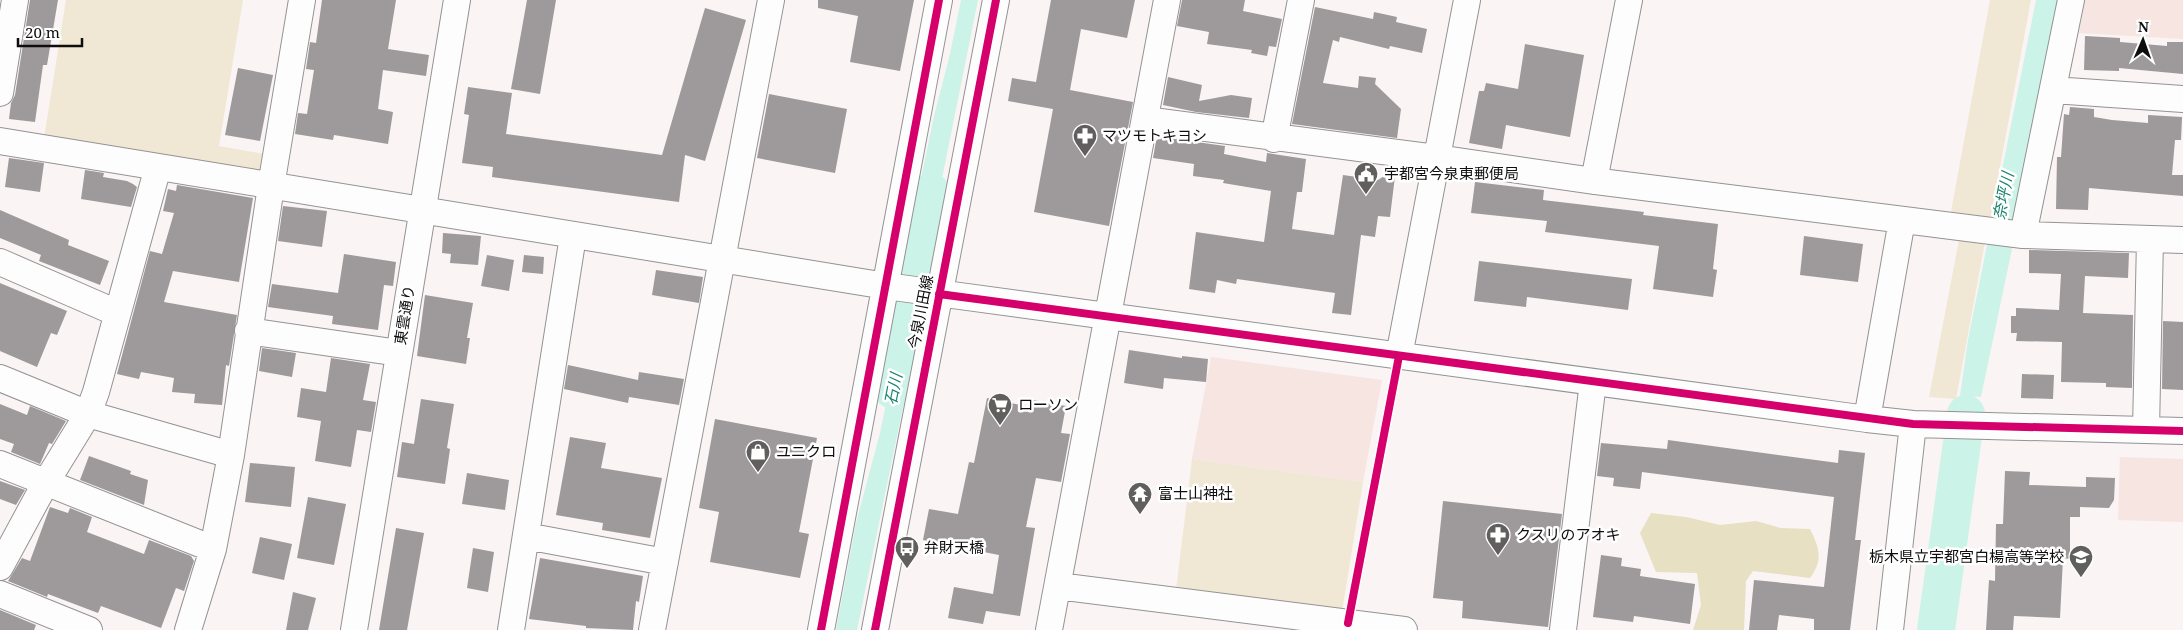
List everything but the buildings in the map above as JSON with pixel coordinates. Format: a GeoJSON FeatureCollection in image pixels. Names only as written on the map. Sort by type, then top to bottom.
{"type":"FeatureCollection","features":[{"type":"Feature","properties":{"kind":"street"},"geometry":{"type":"LineString","coordinates":[[0,94],[15,0]]}},
{"type":"Feature","properties":{"kind":"street"},"geometry":{"type":"LineString","coordinates":[[188,630],[213,549],[231,455],[248,331],[302,0]]}},
{"type":"Feature","properties":{"kind":"street","name":"東雲通り"},"geometry":{"type":"LineString","coordinates":[[354,630],[457,0]]}},
{"type":"Feature","properties":{"kind":"street"},"geometry":{"type":"LineString","coordinates":[[652,630],[771,0]]}},
{"type":"Feature","properties":{"kind":"street"},"geometry":{"type":"LineString","coordinates":[[821,630],[939,0]]}},
{"type":"Feature","properties":{"kind":"street","name":"今泉川田線"},"geometry":{"type":"LineString","coordinates":[[875,630],[996,0]]}},
{"type":"Feature","properties":{"kind":"street"},"geometry":{"type":"LineString","coordinates":[[1050,630],[1167,0]]}},
{"type":"Feature","properties":{"kind":"street"},"geometry":{"type":"LineString","coordinates":[[1274,138],[1301,0]]}},
{"type":"Feature","properties":{"kind":"street"},"geometry":{"type":"LineString","coordinates":[[1399,356],[1467,0]]}},
{"type":"Feature","properties":{"kind":"street"},"geometry":{"type":"LineString","coordinates":[[1594,182],[1629,0]]}},
{"type":"Feature","properties":{"kind":"street"},"geometry":{"type":"LineString","coordinates":[[2006,233],[2053,90],[2071,0]]}},
{"type":"Feature","properties":{"kind":"street"},"geometry":{"type":"LineString","coordinates":[[2053,90],[2183,99]]}},
{"type":"Feature","properties":{"kind":"street"},"geometry":{"type":"LineString","coordinates":[[1145,120],[1436,158],[1594,182],[2006,233],[2183,240]]}},
{"type":"Feature","properties":{"kind":"street"},"geometry":{"type":"LineString","coordinates":[[0,141],[573,236],[939,294],[1867,419],[1953,426],[2183,431]]}},
{"type":"Feature","properties":{"kind":"street"},"geometry":{"type":"LineString","coordinates":[[0,567],[46,484],[88,414],[96,392],[158,167]]}},
{"type":"Feature","properties":{"kind":"street"},"geometry":{"type":"LineString","coordinates":[[1867,419],[1902,220]]}},
{"type":"Feature","properties":{"kind":"street"},"geometry":{"type":"LineString","coordinates":[[511,630],[573,236]]}},
{"type":"Feature","properties":{"kind":"street"},"geometry":{"type":"LineString","coordinates":[[2146,430],[2150,239]]}},
{"type":"Feature","properties":{"kind":"street"},"geometry":{"type":"LineString","coordinates":[[0,262],[117,313]]}},
{"type":"Feature","properties":{"kind":"street"},"geometry":{"type":"LineString","coordinates":[[248,331],[399,353]]}},
{"type":"Feature","properties":{"kind":"street"},"geometry":{"type":"LineString","coordinates":[[0,378],[88,414],[231,455]]}},
{"type":"Feature","properties":{"kind":"street"},"geometry":{"type":"LineString","coordinates":[[1563,630],[1593,382]]}},
{"type":"Feature","properties":{"kind":"street"},"geometry":{"type":"LineString","coordinates":[[1890,630],[1913,424]]}},
{"type":"Feature","properties":{"kind":"street"},"geometry":{"type":"LineString","coordinates":[[0,464],[46,484],[213,549]]}},
{"type":"Feature","properties":{"kind":"street"},"geometry":{"type":"LineString","coordinates":[[526,536],[665,562]]}},
{"type":"Feature","properties":{"kind":"street"},"geometry":{"type":"LineString","coordinates":[[1058,586],[1347,626],[1404,630]]}},
{"type":"Feature","properties":{"kind":"street"},"geometry":{"type":"LineString","coordinates":[[0,594],[89,630]]}},
{"type":"Feature","properties":{"kind":"shaded area"},"geometry":{"type":"Polygon","coordinates":[[[66,0],[243,0],[219,146],[270,155],[265,173],[44,138],[66,0]]]}},
{"type":"Feature","properties":{"kind":"shaded area"},"geometry":{"type":"Polygon","coordinates":[[[1990,0],[2031,0],[1990,221],[1950,217],[1990,0]]]}},
{"type":"Feature","properties":{"kind":"shaded area"},"geometry":{"type":"Polygon","coordinates":[[[2085,0],[2183,0],[2183,39],[2079,33],[2085,0]]]}},
{"type":"Feature","properties":{"kind":"shaded area"},"geometry":{"type":"Polygon","coordinates":[[[1959,240],[1985,242],[1956,399],[1929,397],[1959,240]]]}},
{"type":"Feature","properties":{"kind":"shaded area"},"geometry":{"type":"Polygon","coordinates":[[[1211,357],[1382,380],[1363,482],[1192,459],[1211,357]]]}},
{"type":"Feature","properties":{"kind":"shaded area"},"geometry":{"type":"Polygon","coordinates":[[[2120,457],[2183,459],[2183,522],[2118,520],[2120,457]]]}},
{"type":"Feature","properties":{"kind":"shaded area"},"geometry":{"type":"Polygon","coordinates":[[[1192,459],[1363,482],[1342,612],[1176,590],[1192,459]]]}},
{"type":"Feature","properties":{"kind":"shaded area"},"geometry":{"type":"Polygon","coordinates":[[[1651,513],[1686,517],[1720,525],[1756,521],[1781,528],[1810,529],[1819,554],[1817,566],[1810,578],[1753,571],[1746,581],[1744,630],[1693,630],[1701,605],[1697,573],[1656,572],[1640,533],[1651,513]]]}},
{"type":"Feature","properties":{"kind":"water"},"geometry":{"type":"Polygon","coordinates":[[[961,0],[978,0],[929,243],[908,241],[934,116],[950,54],[961,0]]]}},
{"type":"Feature","properties":{"kind":"water"},"geometry":{"type":"Polygon","coordinates":[[[2036,0],[2064,0],[1981,397],[1960,396],[1968,340],[2036,0]]]}},
{"type":"Feature","properties":{"kind":"water"},"geometry":{"type":"Polygon","coordinates":[[[899,340],[916,344],[857,630],[836,630],[856,523],[880,433],[899,340]]]}},
{"type":"Feature","properties":{"kind":"water"},"geometry":{"type":"Polygon","coordinates":[[[1942,477],[1972,477],[1953,630],[1923,630],[1942,477]]]}},
{"type":"Feature","properties":{"kind":"waterway","name":"石川"},"geometry":{"type":"LineString","coordinates":[[893,390],[931,192]]}},
{"type":"Feature","properties":{"kind":"waterway","name":"奈坪川"},"geometry":{"type":"LineString","coordinates":[[1936,630],[1966,414]]}},
{"type":"Feature","properties":{"kind":"cycle path"},"geometry":{"type":"LineString","coordinates":[[821,630],[939,0]]}},
{"type":"Feature","properties":{"kind":"cycle path"},"geometry":{"type":"LineString","coordinates":[[875,630],[996,0]]}},
{"type":"Feature","properties":{"kind":"cycle path"},"geometry":{"type":"LineString","coordinates":[[939,294],[1913,424],[2183,431]]}},
{"type":"Feature","properties":{"kind":"cycle path"},"geometry":{"type":"LineString","coordinates":[[1348,623],[1399,356]]}},
{"type":"Feature","properties":{"kind":"place","name":"マツモトキヨシ"},"geometry":{"type":"Point","coordinates":[1085,157]}},
{"type":"Feature","properties":{"kind":"place","name":"宇都宮今泉東郵便局"},"geometry":{"type":"Point","coordinates":[1366,195]}},
{"type":"Feature","properties":{"kind":"place","name":"ローソン"},"geometry":{"type":"Point","coordinates":[1000,426]}},
{"type":"Feature","properties":{"kind":"place","name":"ユニクロ"},"geometry":{"type":"Point","coordinates":[758,473]}},
{"type":"Feature","properties":{"kind":"place","name":"富士山神社"},"geometry":{"type":"Point","coordinates":[1140,515]}},
{"type":"Feature","properties":{"kind":"place","name":"クスリのアオキ"},"geometry":{"type":"Point","coordinates":[1498,556]}},
{"type":"Feature","properties":{"kind":"place","name":"弁財天橋"},"geometry":{"type":"Point","coordinates":[907,569]}},
{"type":"Feature","properties":{"kind":"place","name":"栃木県立宇都宮白楊高等学校"},"geometry":{"type":"Point","coordinates":[2081,578]}}]}
